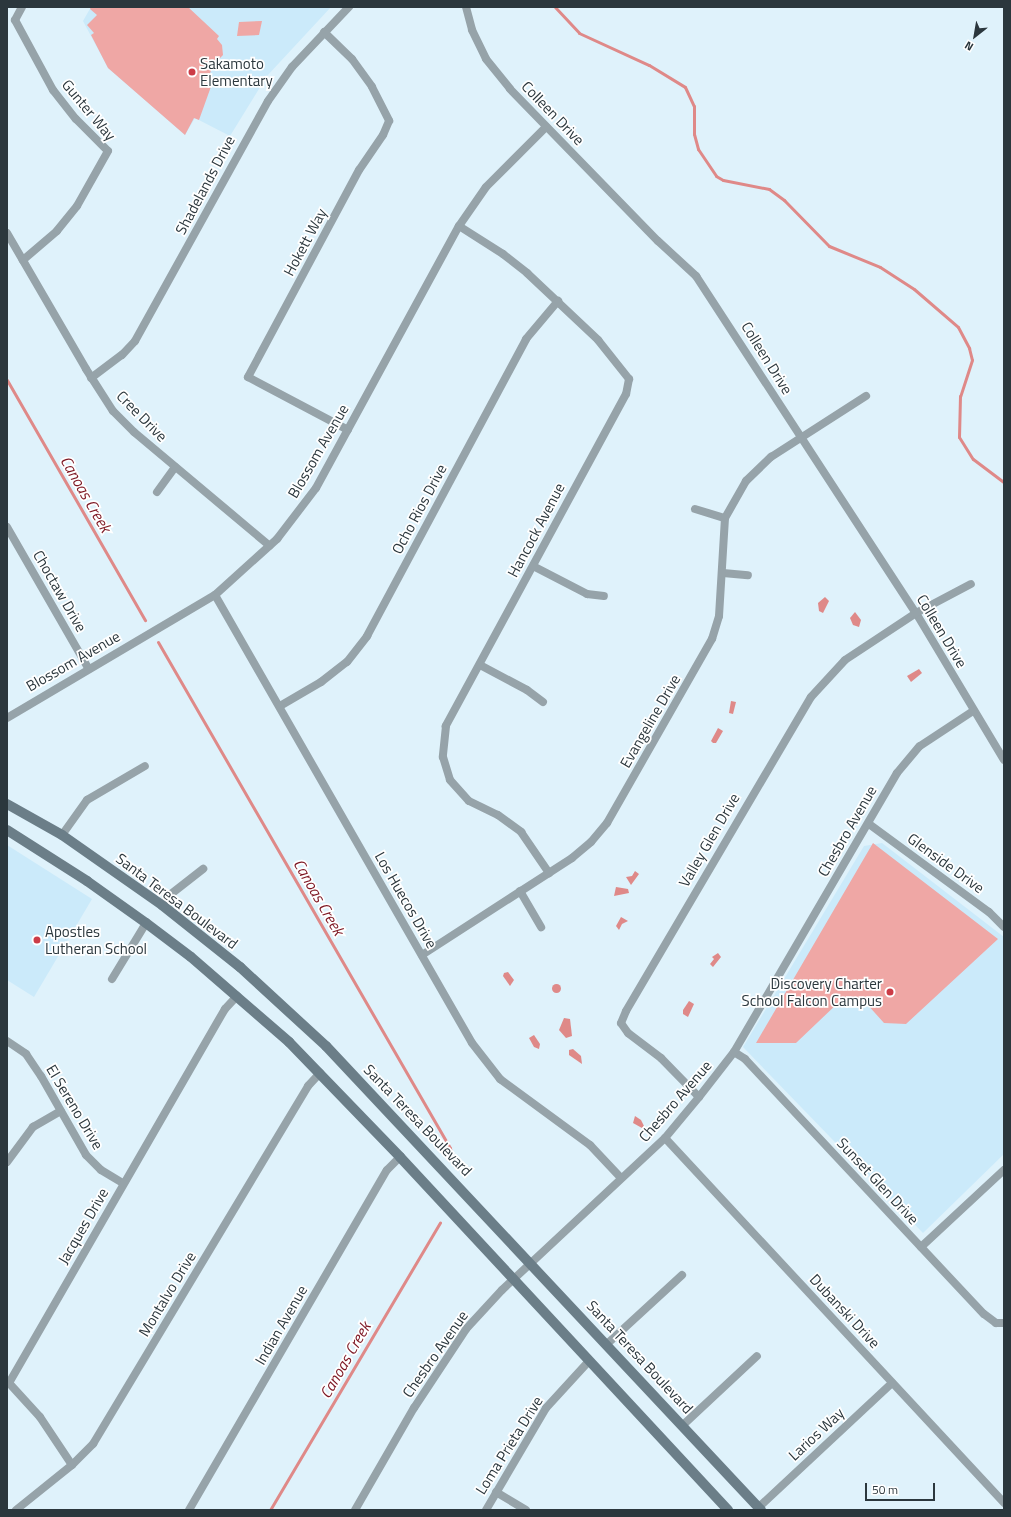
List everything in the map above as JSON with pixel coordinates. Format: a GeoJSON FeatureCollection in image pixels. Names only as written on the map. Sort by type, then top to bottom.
{"type":"FeatureCollection","features":[{"type":"Feature","properties":{"kind":"main road","name":"Santa Teresa Boulevard"},"geometry":{"type":"LineString","coordinates":[[7,804],[62,835],[162,905],[240,967],[326,1046],[531,1262],[760,1508]]}},
{"type":"Feature","properties":{"kind":"main road"},"geometry":{"type":"LineString","coordinates":[[7,830],[87,881],[146,923],[237,996],[320,1073],[728,1510]]}},
{"type":"Feature","properties":{"kind":"street","name":"Gunter Way"},"geometry":{"type":"LineString","coordinates":[[22,7],[15,20],[53,90],[76,119],[108,151],[77,206],[57,231],[23,260]]}},
{"type":"Feature","properties":{"kind":"street","name":"Shadelands Drive"},"geometry":{"type":"LineString","coordinates":[[92,378],[122,355],[135,340],[254,124],[286,75],[324,32],[349,7]]}},
{"type":"Feature","properties":{"kind":"street","name":"Colleen Drive"},"geometry":{"type":"LineString","coordinates":[[466,7],[472,30],[486,59],[546,127],[696,276],[916,613],[973,711],[1004,760]]}},
{"type":"Feature","properties":{"kind":"street","name":"Hokett Way"},"geometry":{"type":"LineString","coordinates":[[324,32],[352,59],[372,87],[389,121],[383,134],[359,170],[248,377],[348,430]]}},
{"type":"Feature","properties":{"kind":"street","name":"Blossom Avenue"},"geometry":{"type":"LineString","coordinates":[[7,718],[88,668],[215,595],[270,546],[316,488],[459,226],[486,187],[546,127]]}},
{"type":"Feature","properties":{"kind":"street","name":"Hancock Avenue"},"geometry":{"type":"LineString","coordinates":[[459,226],[502,254],[558,301],[598,340],[626,371],[629,387],[446,726],[443,757],[450,780],[469,801],[498,816],[521,832],[549,873]]}},
{"type":"Feature","properties":{"kind":"street","name":"Cree Drive"},"geometry":{"type":"LineString","coordinates":[[7,233],[92,378],[113,410],[134,432],[270,546]]}},
{"type":"Feature","properties":{"kind":"street","name":"Ocho Rios Drive"},"geometry":{"type":"LineString","coordinates":[[280,706],[320,682],[347,662],[367,636],[526,339],[558,301]]}},
{"type":"Feature","properties":{"kind":"street","name":"Evangeline Drive"},"geometry":{"type":"LineString","coordinates":[[422,955],[582,850],[607,823],[697,668],[712,639],[719,616],[723,573],[725,518],[746,481],[771,457],[866,396]]}},
{"type":"Feature","properties":{"kind":"street"},"geometry":{"type":"LineString","coordinates":[[157,492],[175,467]]}},
{"type":"Feature","properties":{"kind":"street"},"geometry":{"type":"LineString","coordinates":[[695,509],[725,518]]}},
{"type":"Feature","properties":{"kind":"street","name":"Choctaw Drive"},"geometry":{"type":"LineString","coordinates":[[7,527],[88,668]]}},
{"type":"Feature","properties":{"kind":"street"},"geometry":{"type":"LineString","coordinates":[[533,566],[587,594],[604,596]]}},
{"type":"Feature","properties":{"kind":"street"},"geometry":{"type":"LineString","coordinates":[[723,573],[748,575]]}},
{"type":"Feature","properties":{"kind":"street"},"geometry":{"type":"LineString","coordinates":[[916,613],[970,584]]}},
{"type":"Feature","properties":{"kind":"street","name":"Los Huecos Drive"},"geometry":{"type":"LineString","coordinates":[[215,595],[472,1043],[500,1079],[590,1145],[621,1178]]}},
{"type":"Feature","properties":{"kind":"street","name":"Valley Glen Drive"},"geometry":{"type":"LineString","coordinates":[[700,1097],[661,1058],[628,1033],[621,1023],[626,1011],[811,697],[845,660],[916,613]]}},
{"type":"Feature","properties":{"kind":"street"},"geometry":{"type":"LineString","coordinates":[[480,665],[527,690],[543,702]]}},
{"type":"Feature","properties":{"kind":"street","name":"Chesbro Avenue"},"geometry":{"type":"LineString","coordinates":[[355,1510],[414,1408],[466,1329],[513,1279],[665,1138],[700,1097],[734,1052],[869,824],[897,773],[920,746],[973,711]]}},
{"type":"Feature","properties":{"kind":"street"},"geometry":{"type":"LineString","coordinates":[[62,835],[87,800],[145,766]]}},
{"type":"Feature","properties":{"kind":"street","name":"Glenside Drive"},"geometry":{"type":"LineString","coordinates":[[869,824],[989,912],[1004,927]]}},
{"type":"Feature","properties":{"kind":"street"},"geometry":{"type":"LineString","coordinates":[[162,905],[171,895],[203,869]]}},
{"type":"Feature","properties":{"kind":"street"},"geometry":{"type":"LineString","coordinates":[[520,891],[541,927]]}},
{"type":"Feature","properties":{"kind":"street"},"geometry":{"type":"LineString","coordinates":[[112,979],[146,923]]}},
{"type":"Feature","properties":{"kind":"street","name":"Jacques Drive"},"geometry":{"type":"LineString","coordinates":[[72,1465],[40,1417],[9,1383],[123,1183],[225,1009],[237,996]]}},
{"type":"Feature","properties":{"kind":"street","name":"El Sereno Drive"},"geometry":{"type":"LineString","coordinates":[[7,1041],[26,1054],[86,1155],[101,1170],[123,1183]]}},
{"type":"Feature","properties":{"kind":"street","name":"Sunset Glen Drive"},"geometry":{"type":"LineString","coordinates":[[734,1052],[745,1059],[989,1320],[1004,1323]]}},
{"type":"Feature","properties":{"kind":"street","name":"Montalvo Drive"},"geometry":{"type":"LineString","coordinates":[[16,1510],[72,1465],[93,1444],[308,1086],[320,1073]]}},
{"type":"Feature","properties":{"kind":"street"},"geometry":{"type":"LineString","coordinates":[[7,1162],[33,1127],[61,1111]]}},
{"type":"Feature","properties":{"kind":"street","name":"Dubanski Drive"},"geometry":{"type":"LineString","coordinates":[[665,1138],[1004,1503]]}},
{"type":"Feature","properties":{"kind":"street","name":"Indian Avenue"},"geometry":{"type":"LineString","coordinates":[[189,1510],[387,1170],[400,1157]]}},
{"type":"Feature","properties":{"kind":"street"},"geometry":{"type":"LineString","coordinates":[[921,1247],[1004,1170]]}},
{"type":"Feature","properties":{"kind":"street"},"geometry":{"type":"LineString","coordinates":[[607,1344],[682,1275]]}},
{"type":"Feature","properties":{"kind":"street"},"geometry":{"type":"LineString","coordinates":[[683,1425],[757,1356]]}},
{"type":"Feature","properties":{"kind":"street","name":"Loma Prieta Drive"},"geometry":{"type":"LineString","coordinates":[[486,1510],[546,1408],[589,1361]]}},
{"type":"Feature","properties":{"kind":"street","name":"Larios Way"},"geometry":{"type":"LineString","coordinates":[[760,1508],[892,1383]]}},
{"type":"Feature","properties":{"kind":"street"},"geometry":{"type":"LineString","coordinates":[[496,1492],[526,1510]]}},
{"type":"Feature","properties":{"kind":"shaded area","name":"Sakamoto Elementary"},"geometry":{"type":"Polygon","coordinates":[[[91,7],[331,7],[267,76],[230,136],[195,118],[185,135],[108,68],[83,21],[91,7]]]}},
{"type":"Feature","properties":{"kind":"shaded area"},"geometry":{"type":"Polygon","coordinates":[[[91,7],[188,7],[219,36],[217,39],[222,45],[223,55],[213,65],[209,76],[213,81],[199,120],[194,118],[185,135],[108,68],[91,35],[94,33],[87,25],[97,15],[90,9],[91,7]]]}},
{"type":"Feature","properties":{"kind":"shaded area"},"geometry":{"type":"Polygon","coordinates":[[[262,21],[259,35],[237,36],[239,22],[262,21]]]}},
{"type":"Feature","properties":{"kind":"shaded area"},"geometry":{"type":"Polygon","coordinates":[[[825,597],[829,601],[823,613],[819,611],[818,603],[825,597]]]}},
{"type":"Feature","properties":{"kind":"shaded area"},"geometry":{"type":"Polygon","coordinates":[[[855,612],[861,620],[859,627],[853,625],[850,618],[855,612]]]}},
{"type":"Feature","properties":{"kind":"shaded area"},"geometry":{"type":"Polygon","coordinates":[[[919,669],[922,673],[911,682],[907,676],[919,669]]]}},
{"type":"Feature","properties":{"kind":"shaded area"},"geometry":{"type":"Polygon","coordinates":[[[731,701],[736,702],[733,714],[729,713],[731,701]]]}},
{"type":"Feature","properties":{"kind":"shaded area"},"geometry":{"type":"Polygon","coordinates":[[[718,728],[723,731],[716,743],[713,743],[711,741],[718,728]]]}},
{"type":"Feature","properties":{"kind":"shaded area"},"geometry":{"type":"Polygon","coordinates":[[[873,843],[998,939],[906,1024],[884,1023],[866,1003],[839,1002],[796,1043],[756,1043],[873,843]]]}},
{"type":"Feature","properties":{"kind":"shaded area","name":"Discovery Charter School Falcon Campus"},"geometry":{"type":"Polygon","coordinates":[[[882,843],[1004,937],[1004,1154],[923,1233],[743,1047],[864,846],[882,843]]]}},
{"type":"Feature","properties":{"kind":"shaded area","name":"Apostles Lutheran School"},"geometry":{"type":"Polygon","coordinates":[[[7,845],[92,899],[34,997],[7,980],[7,845]]]}},
{"type":"Feature","properties":{"kind":"shaded area"},"geometry":{"type":"Polygon","coordinates":[[[635,871],[639,874],[631,885],[626,877],[632,876],[635,871]]]}},
{"type":"Feature","properties":{"kind":"shaded area"},"geometry":{"type":"Polygon","coordinates":[[[616,887],[628,889],[629,893],[614,896],[616,887]]]}},
{"type":"Feature","properties":{"kind":"shaded area"},"geometry":{"type":"Polygon","coordinates":[[[621,917],[628,921],[622,924],[619,930],[616,926],[621,917]]]}},
{"type":"Feature","properties":{"kind":"shaded area"},"geometry":{"type":"Polygon","coordinates":[[[718,953],[721,957],[713,967],[710,964],[714,959],[712,957],[718,953]]]}},
{"type":"Feature","properties":{"kind":"shaded area"},"geometry":{"type":"Polygon","coordinates":[[[508,972],[514,980],[510,986],[503,976],[504,973],[508,972]]]}},
{"type":"Feature","properties":{"kind":"shaded area"},"geometry":{"type":"Polygon","coordinates":[[[556,983],[561,988],[556,993],[551,988],[556,983]]]}},
{"type":"Feature","properties":{"kind":"shaded area"},"geometry":{"type":"Polygon","coordinates":[[[689,1001],[694,1004],[688,1017],[683,1014],[683,1010],[689,1001]]]}},
{"type":"Feature","properties":{"kind":"shaded area"},"geometry":{"type":"Polygon","coordinates":[[[564,1018],[570,1019],[572,1036],[566,1038],[559,1030],[564,1018]]]}},
{"type":"Feature","properties":{"kind":"shaded area"},"geometry":{"type":"Polygon","coordinates":[[[534,1035],[540,1044],[539,1049],[534,1047],[529,1038],[534,1035]]]}},
{"type":"Feature","properties":{"kind":"shaded area"},"geometry":{"type":"Polygon","coordinates":[[[573,1049],[581,1056],[582,1064],[569,1055],[569,1050],[573,1049]]]}},
{"type":"Feature","properties":{"kind":"shaded area"},"geometry":{"type":"Polygon","coordinates":[[[635,1116],[641,1120],[644,1126],[642,1128],[633,1123],[635,1116]]]}},
{"type":"Feature","properties":{"kind":"waterway"},"geometry":{"type":"LineString","coordinates":[[555,7],[579,33],[649,65],[685,87],[694,106],[694,134],[698,149],[716,176],[723,180],[769,189],[784,200],[829,246],[880,267],[914,289],[958,327],[969,348],[972,360],[960,396],[959,437],[973,459],[1004,482]]}},
{"type":"Feature","properties":{"kind":"waterway","name":"Canoas Creek"},"geometry":{"type":"LineString","coordinates":[[7,380],[145,620]]}},
{"type":"Feature","properties":{"kind":"waterway","name":"Canoas Creek"},"geometry":{"type":"LineString","coordinates":[[158,642],[450,1148],[454,1165]]}},
{"type":"Feature","properties":{"kind":"waterway","name":"Canoas Creek"},"geometry":{"type":"LineString","coordinates":[[270,1510],[440,1222]]}},
{"type":"Feature","properties":{"kind":"place","name":"Sakamoto Elementary"},"geometry":{"type":"Point","coordinates":[192,72]}},
{"type":"Feature","properties":{"kind":"place","name":"Apostles Lutheran School"},"geometry":{"type":"Point","coordinates":[37,940]}},
{"type":"Feature","properties":{"kind":"place","name":"Discovery Charter School Falcon Campus"},"geometry":{"type":"Point","coordinates":[890,992]}}]}
